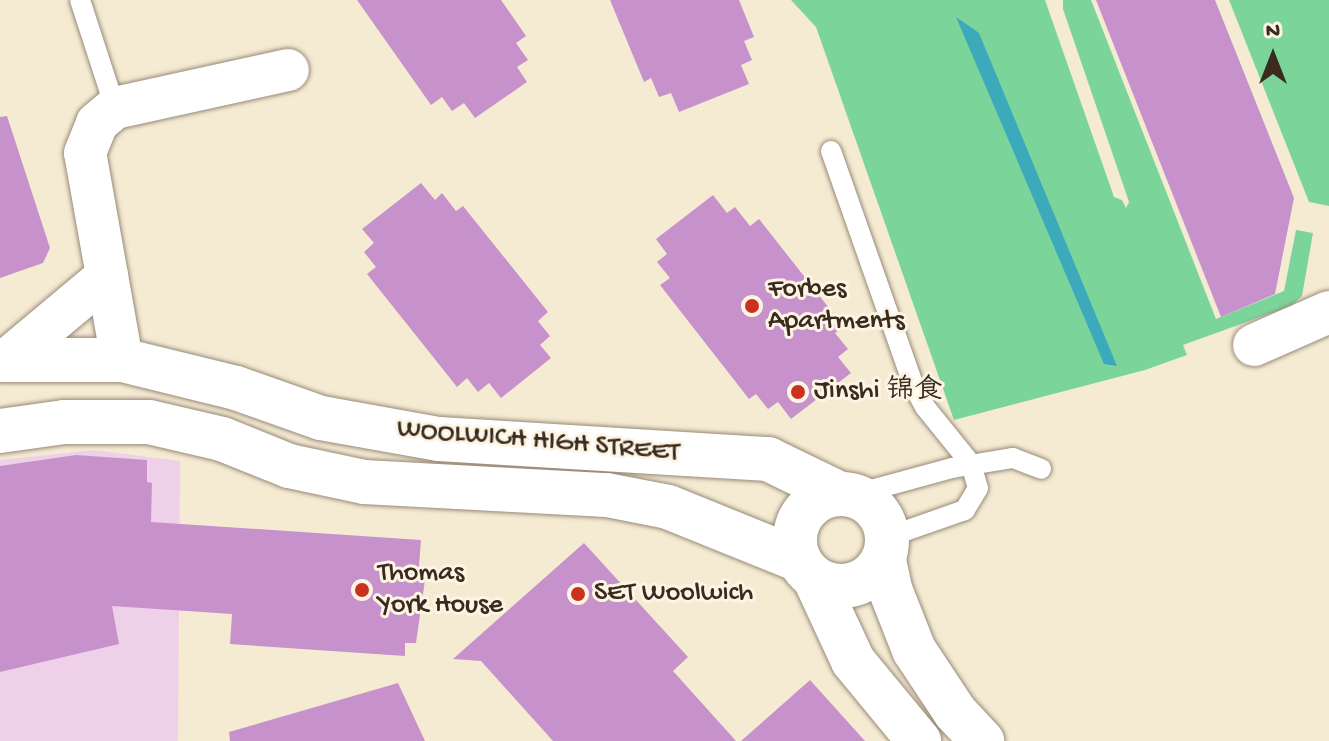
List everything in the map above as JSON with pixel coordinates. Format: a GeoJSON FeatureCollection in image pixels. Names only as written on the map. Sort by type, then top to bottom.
{"type":"FeatureCollection","features":[{"type":"Feature","properties":{"kind":"main road","name":"WOOLWICH HIGH STREET"},"geometry":{"type":"LineString","coordinates":[[4,359],[122,360],[236,388],[321,418],[439,439],[768,459],[845,494]]}},
{"type":"Feature","properties":{"kind":"main road","name":"WOOLWICH HIGH STREET"},"geometry":{"type":"LineString","coordinates":[[0,431],[64,422],[149,422],[222,439],[289,466],[364,482],[607,495],[668,507],[807,570]]}},
{"type":"Feature","properties":{"kind":"main road"},"geometry":{"type":"LineString","coordinates":[[919,741],[853,661],[807,570],[795,531],[801,517],[823,497],[845,494],[877,510],[886,549],[890,589],[914,650],[955,712],[982,741]]}},
{"type":"Feature","properties":{"kind":"main road"},"geometry":{"type":"LineString","coordinates":[[807,570],[830,586],[861,582],[874,573],[886,549]]}},
{"type":"Feature","properties":{"kind":"street"},"geometry":{"type":"LineString","coordinates":[[122,360],[85,153],[97,123],[115,108],[288,70]]}},
{"type":"Feature","properties":{"kind":"street"},"geometry":{"type":"LineString","coordinates":[[4,359],[107,276]]}},
{"type":"Feature","properties":{"kind":"street"},"geometry":{"type":"LineString","coordinates":[[1254,345],[1329,312]]}},
{"type":"Feature","properties":{"kind":"lane"},"geometry":{"type":"LineString","coordinates":[[80,0],[115,108]]}},
{"type":"Feature","properties":{"kind":"lane"},"geometry":{"type":"LineString","coordinates":[[831,151],[914,387],[925,407],[971,464],[978,488],[965,510],[886,549]]}},
{"type":"Feature","properties":{"kind":"lane"},"geometry":{"type":"LineString","coordinates":[[845,494],[971,464],[1013,458],[1041,469]]}},
{"type":"Feature","properties":{"kind":"shaded area"},"geometry":{"type":"Polygon","coordinates":[[[94,450],[180,461],[178,741],[0,741],[0,460],[94,450]]]}},
{"type":"Feature","properties":{"kind":"green space"},"geometry":{"type":"Polygon","coordinates":[[[791,0],[1045,0],[1114,197],[1122,200],[1126,208],[1129,202],[1063,9],[1063,0],[1091,0],[1216,319],[1284,291],[1296,230],[1313,233],[1302,296],[1291,306],[1183,345],[1187,355],[1145,370],[954,420],[816,27],[791,0]]]}},
{"type":"Feature","properties":{"kind":"green space"},"geometry":{"type":"Polygon","coordinates":[[[1229,0],[1329,0],[1329,206],[1309,202],[1229,0]]]}},
{"type":"Feature","properties":{"kind":"water"},"geometry":{"type":"Polygon","coordinates":[[[956,17],[979,33],[1117,366],[1104,364],[956,17]]]}},
{"type":"Feature","properties":{"kind":"building"},"geometry":{"type":"Polygon","coordinates":[[[357,0],[501,0],[526,36],[516,43],[528,60],[517,67],[527,82],[475,118],[464,103],[452,111],[442,97],[431,105],[357,0]]]}},
{"type":"Feature","properties":{"kind":"building"},"geometry":{"type":"Polygon","coordinates":[[[610,0],[739,0],[754,37],[744,41],[752,60],[741,65],[749,84],[679,112],[671,93],[659,97],[651,78],[644,82],[610,0]]]}},
{"type":"Feature","properties":{"kind":"building"},"geometry":{"type":"Polygon","coordinates":[[[1096,0],[1215,0],[1294,198],[1275,294],[1221,317],[1096,0]]]}},
{"type":"Feature","properties":{"kind":"building"},"geometry":{"type":"Polygon","coordinates":[[[7,116],[50,248],[43,263],[0,278],[0,117],[7,116]]]}},
{"type":"Feature","properties":{"kind":"building"},"geometry":{"type":"Polygon","coordinates":[[[421,183],[435,200],[442,193],[456,211],[463,206],[548,312],[538,321],[550,336],[540,345],[551,358],[501,398],[489,383],[478,392],[467,378],[457,387],[367,274],[376,267],[364,252],[374,243],[362,229],[421,183]]]}},
{"type":"Feature","properties":{"kind":"building","name":"Forbes Apartments"},"geometry":{"type":"Polygon","coordinates":[[[713,195],[727,213],[735,207],[750,226],[759,219],[844,327],[835,333],[848,349],[838,357],[851,373],[791,419],[778,402],[768,409],[756,394],[749,399],[660,285],[670,278],[657,262],[667,254],[656,239],[713,195]]]}},
{"type":"Feature","properties":{"kind":"building"},"geometry":{"type":"Polygon","coordinates":[[[76,455],[147,460],[147,482],[152,483],[151,522],[421,540],[418,579],[425,580],[416,643],[405,643],[405,656],[230,644],[232,614],[112,606],[119,644],[0,672],[0,466],[76,455]]]}},
{"type":"Feature","properties":{"kind":"building","name":"SET Woolwich"},"geometry":{"type":"Polygon","coordinates":[[[584,543],[688,657],[673,671],[736,741],[553,741],[481,661],[453,659],[584,543]]]}},
{"type":"Feature","properties":{"kind":"building"},"geometry":{"type":"Polygon","coordinates":[[[810,680],[865,741],[741,741],[810,680]]]}},
{"type":"Feature","properties":{"kind":"building"},"geometry":{"type":"Polygon","coordinates":[[[398,683],[425,741],[230,741],[229,732],[398,683]]]}},
{"type":"Feature","properties":{"kind":"place","name":"Forbes Apartments"},"geometry":{"type":"Point","coordinates":[752,306]}},
{"type":"Feature","properties":{"kind":"place","name":"Jinshi 锦食"},"geometry":{"type":"Point","coordinates":[798,392]}},
{"type":"Feature","properties":{"kind":"place","name":"Thomas York House"},"geometry":{"type":"Point","coordinates":[362,590]}},
{"type":"Feature","properties":{"kind":"place","name":"SET Woolwich"},"geometry":{"type":"Point","coordinates":[578,594]}}]}
